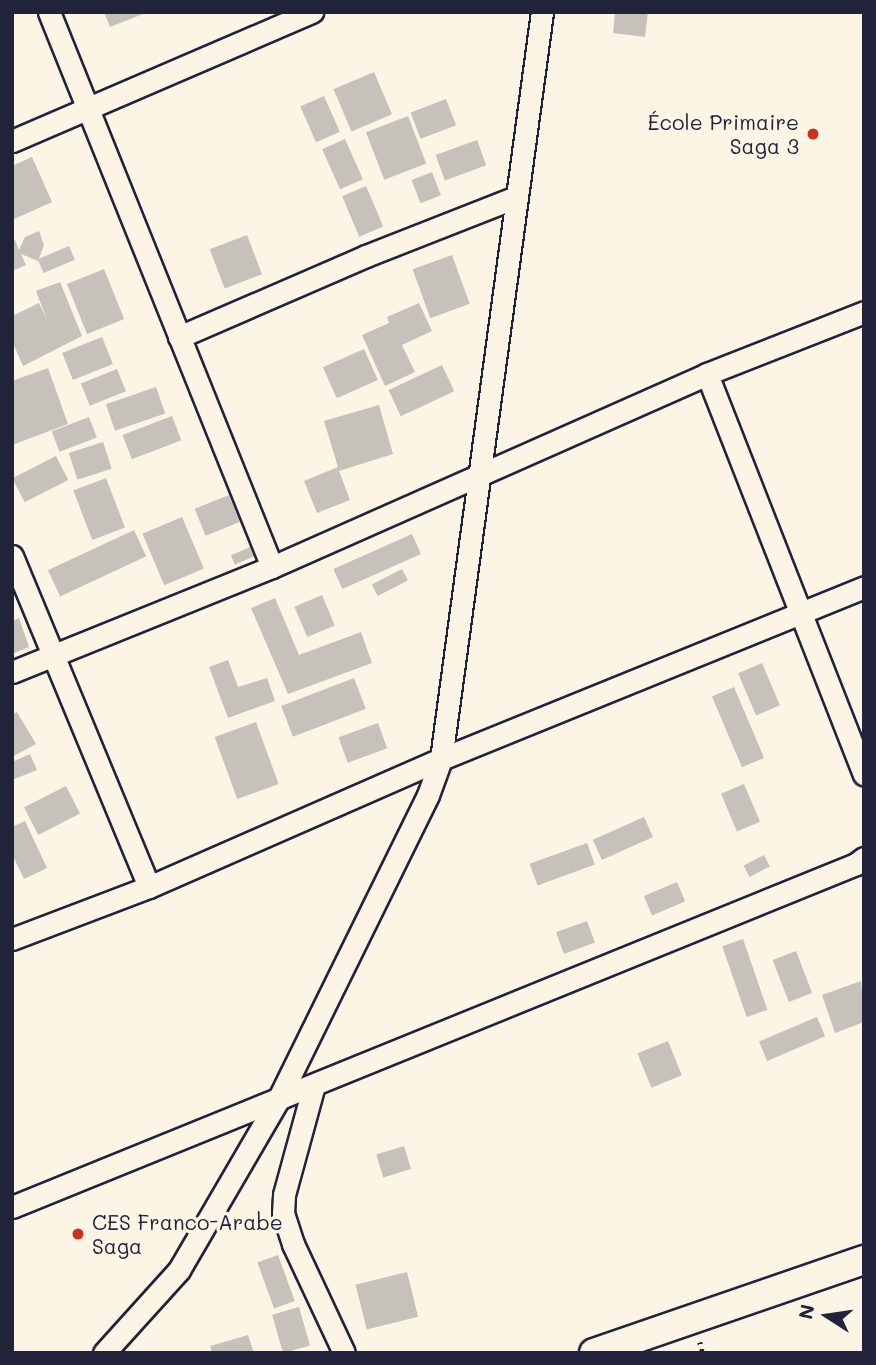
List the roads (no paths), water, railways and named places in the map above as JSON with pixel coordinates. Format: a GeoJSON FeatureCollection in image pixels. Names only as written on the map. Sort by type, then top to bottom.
{"type":"FeatureCollection","features":[{"type":"Feature","properties":{"kind":"main road"},"geometry":{"type":"LineString","coordinates":[[594,1353],[864,1260]]}},
{"type":"Feature","properties":{"kind":"street"},"geometry":{"type":"LineString","coordinates":[[49,12],[272,567]]}},
{"type":"Feature","properties":{"kind":"street"},"geometry":{"type":"LineString","coordinates":[[12,141],[312,12]]}},
{"type":"Feature","properties":{"kind":"street"},"geometry":{"type":"LineString","coordinates":[[104,1353],[179,1270],[278,1100],[428,795],[441,760],[542,12]]}},
{"type":"Feature","properties":{"kind":"street"},"geometry":{"type":"LineString","coordinates":[[179,337],[366,256],[516,197]]}},
{"type":"Feature","properties":{"kind":"street"},"geometry":{"type":"LineString","coordinates":[[12,672],[272,567],[707,374],[864,312]]}},
{"type":"Feature","properties":{"kind":"street"},"geometry":{"type":"LineString","coordinates":[[707,374],[864,774]]}},
{"type":"Feature","properties":{"kind":"street"},"geometry":{"type":"LineString","coordinates":[[12,556],[149,887]]}},
{"type":"Feature","properties":{"kind":"street"},"geometry":{"type":"LineString","coordinates":[[12,939],[149,887],[441,760],[864,587]]}},
{"type":"Feature","properties":{"kind":"street"},"geometry":{"type":"LineString","coordinates":[[12,1208],[856,864],[864,858]]}},
{"type":"Feature","properties":{"kind":"street"},"geometry":{"type":"LineString","coordinates":[[314,1085],[284,1195],[284,1213],[293,1244],[344,1353]]}},
{"type":"Feature","properties":{"kind":"place","name":"École Primaire Saga 3"},"geometry":{"type":"Point","coordinates":[813,134]}},
{"type":"Feature","properties":{"kind":"place","name":"CES Franco-Arabe Saga"},"geometry":{"type":"Point","coordinates":[78,1234]}}]}
